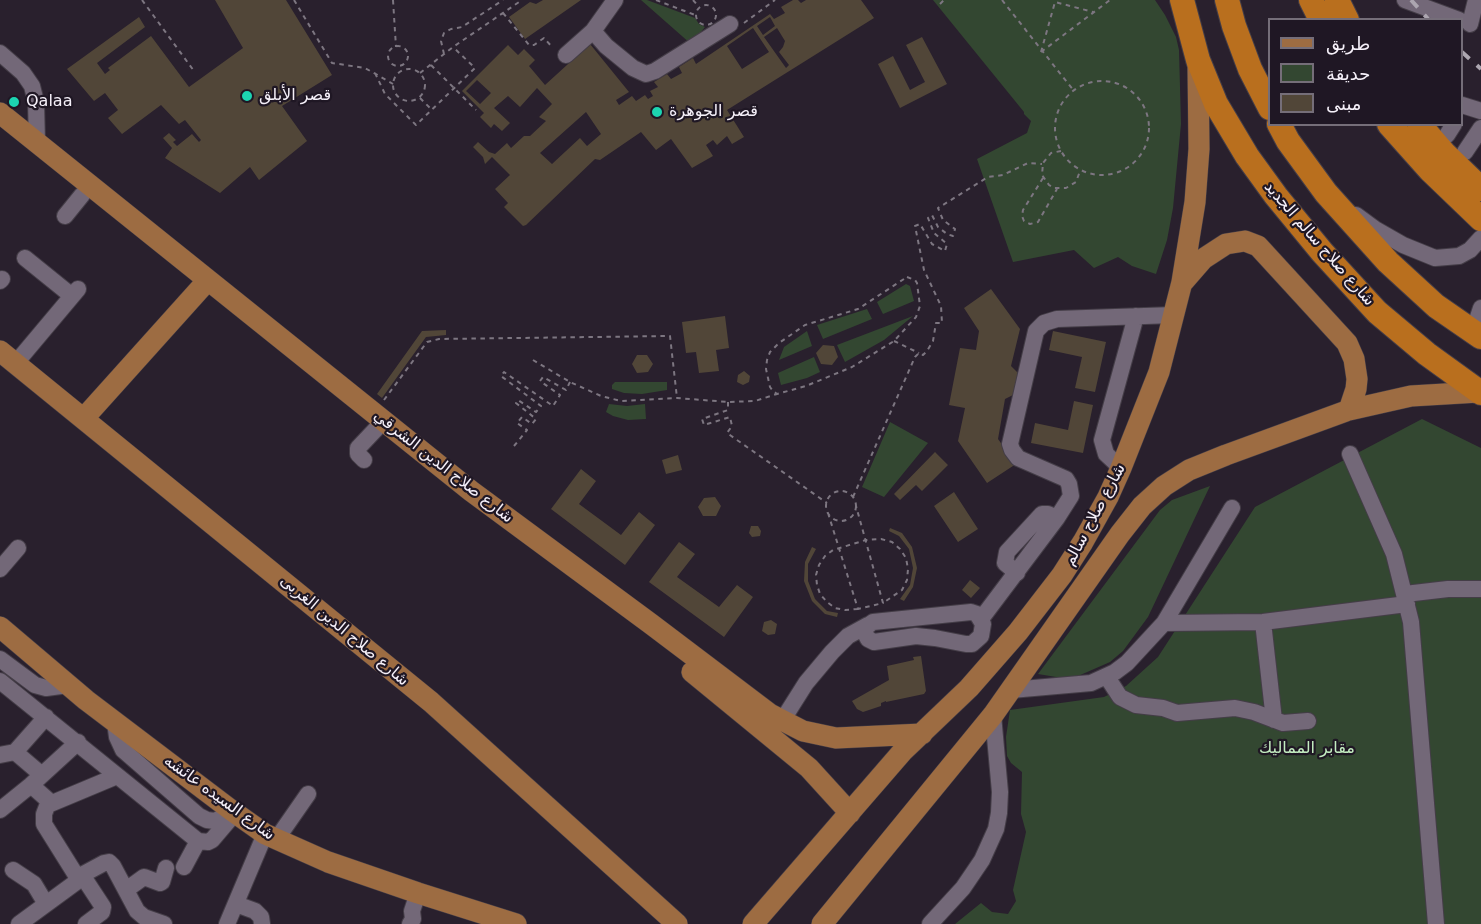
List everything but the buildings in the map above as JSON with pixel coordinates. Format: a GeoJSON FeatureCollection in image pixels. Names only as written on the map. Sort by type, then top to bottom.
{"type":"FeatureCollection","features":[{"type":"Feature","properties":{"kind":"highway"},"geometry":{"type":"LineString","coordinates":[[1227,0],[1233,26],[1268,106]]}},
{"type":"Feature","properties":{"kind":"highway"},"geometry":{"type":"LineString","coordinates":[[1311,0],[1320,18]]}},
{"type":"Feature","properties":{"kind":"highway"},"geometry":{"type":"LineString","coordinates":[[1337,0],[1346,18]]}},
{"type":"Feature","properties":{"kind":"highway","name":"شارع صلاح سالم"},"geometry":{"type":"LineString","coordinates":[[1181,6],[1198,60]]}},
{"type":"Feature","properties":{"kind":"highway","name":"شارع صلاح سالم الجديد"},"geometry":{"type":"LineString","coordinates":[[1198,60],[1216,104],[1247,156],[1322,252],[1377,312],[1427,354],[1480,393]]}},
{"type":"Feature","properties":{"kind":"highway"},"geometry":{"type":"LineString","coordinates":[[1280,126],[1288,141],[1326,193],[1403,277],[1436,306],[1477,335]]}},
{"type":"Feature","properties":{"kind":"highway"},"geometry":{"type":"LineString","coordinates":[[1391,126],[1430,170],[1481,219]]}},
{"type":"Feature","properties":{"kind":"highway"},"geometry":{"type":"LineString","coordinates":[[1421,126],[1444,153],[1481,189]]}},
{"type":"Feature","properties":{"kind":"main road","name":"شارع صلاح سالم"},"geometry":{"type":"LineString","coordinates":[[753,924],[902,752],[969,688],[1041,603],[1083,542],[1121,468],[1159,372],[1182,282],[1196,202],[1199,149],[1198,60]]}},
{"type":"Feature","properties":{"kind":"main road","name":"شارع صلاح الدين الشرقي"},"geometry":{"type":"LineString","coordinates":[[0,113],[376,429],[557,573],[699,678],[809,768],[850,813]]}},
{"type":"Feature","properties":{"kind":"main road","name":"شارع صلاح الدين الشرقي"},"geometry":{"type":"LineString","coordinates":[[0,129],[82,195],[750,700],[803,731],[836,738],[922,734]]}},
{"type":"Feature","properties":{"kind":"main road"},"geometry":{"type":"LineString","coordinates":[[1182,282],[1203,259],[1226,243],[1245,241],[1258,246],[1347,343],[1354,359],[1357,379],[1349,410]]}},
{"type":"Feature","properties":{"kind":"main road"},"geometry":{"type":"LineString","coordinates":[[84,418],[204,285]]}},
{"type":"Feature","properties":{"kind":"main road","name":"شارع صلاح الدين الغربى"},"geometry":{"type":"LineString","coordinates":[[8,357],[430,702],[677,924]]}},
{"type":"Feature","properties":{"kind":"main road","name":"شارع صلاح سالم"},"geometry":{"type":"LineString","coordinates":[[822,924],[993,715],[1120,534],[1143,506],[1164,486],[1189,470],[1349,410],[1411,396],[1480,393]]}},
{"type":"Feature","properties":{"kind":"main road","name":"شارع السيده عائشه"},"geometry":{"type":"LineString","coordinates":[[0,627],[115,722],[233,812],[271,837],[312,856],[507,923]]}},
{"type":"Feature","properties":{"kind":"street"},"geometry":{"type":"LineString","coordinates":[[566,55],[593,31],[615,0]]}},
{"type":"Feature","properties":{"kind":"street"},"geometry":{"type":"LineString","coordinates":[[1405,0],[1454,18]]}},
{"type":"Feature","properties":{"kind":"street"},"geometry":{"type":"LineString","coordinates":[[1468,23],[1476,0]]}},
{"type":"Feature","properties":{"kind":"street"},"geometry":{"type":"LineString","coordinates":[[593,31],[606,46],[633,68],[646,74],[733,26]]}},
{"type":"Feature","properties":{"kind":"street"},"geometry":{"type":"LineString","coordinates":[[0,53],[23,73],[32,86],[36,102],[37,142]]}},
{"type":"Feature","properties":{"kind":"street"},"geometry":{"type":"LineString","coordinates":[[1466,152],[1481,128]]}},
{"type":"Feature","properties":{"kind":"street"},"geometry":{"type":"LineString","coordinates":[[1326,193],[1375,229],[1429,256],[1447,258],[1459,256],[1470,250],[1481,238]]}},
{"type":"Feature","properties":{"kind":"street"},"geometry":{"type":"LineString","coordinates":[[65,216],[82,195]]}},
{"type":"Feature","properties":{"kind":"street"},"geometry":{"type":"LineString","coordinates":[[8,357],[75,292],[25,258]]}},
{"type":"Feature","properties":{"kind":"street"},"geometry":{"type":"LineString","coordinates":[[1477,335],[1481,308]]}},
{"type":"Feature","properties":{"kind":"street"},"geometry":{"type":"LineString","coordinates":[[981,619],[1017,573],[1005,563],[1007,552],[1042,514],[1057,518],[1071,496],[1069,484],[1061,475],[1018,458],[1010,444],[1034,337],[1040,327],[1050,320],[1174,315]]}},
{"type":"Feature","properties":{"kind":"street"},"geometry":{"type":"LineString","coordinates":[[1121,468],[1106,454],[1102,441],[1136,316]]}},
{"type":"Feature","properties":{"kind":"street"},"geometry":{"type":"LineString","coordinates":[[364,460],[358,454],[358,448],[376,429]]}},
{"type":"Feature","properties":{"kind":"street"},"geometry":{"type":"LineString","coordinates":[[1350,454],[1386,532],[1406,599],[1413,644],[1436,924]]}},
{"type":"Feature","properties":{"kind":"street"},"geometry":{"type":"LineString","coordinates":[[1011,690],[1091,683],[1127,663],[1164,623],[1232,508]]}},
{"type":"Feature","properties":{"kind":"street"},"geometry":{"type":"LineString","coordinates":[[0,569],[18,548]]}},
{"type":"Feature","properties":{"kind":"street"},"geometry":{"type":"LineString","coordinates":[[1164,623],[1263,622],[1406,599],[1448,589],[1481,589]]}},
{"type":"Feature","properties":{"kind":"street"},"geometry":{"type":"LineString","coordinates":[[782,720],[806,683],[824,661],[848,636],[873,622],[971,612],[981,619],[983,624],[981,636],[972,644],[916,636],[874,642],[848,649],[824,661]]}},
{"type":"Feature","properties":{"kind":"street"},"geometry":{"type":"LineString","coordinates":[[1263,622],[1274,720]]}},
{"type":"Feature","properties":{"kind":"street"},"geometry":{"type":"LineString","coordinates":[[868,625],[865,630],[866,636],[874,642]]}},
{"type":"Feature","properties":{"kind":"street"},"geometry":{"type":"LineString","coordinates":[[0,658],[35,685],[46,688],[68,685]]}},
{"type":"Feature","properties":{"kind":"street"},"geometry":{"type":"LineString","coordinates":[[1107,676],[1120,697],[1136,705],[1177,713],[1235,708],[1254,712],[1283,723],[1308,721]]}},
{"type":"Feature","properties":{"kind":"street"},"geometry":{"type":"LineString","coordinates":[[0,681],[78,742],[198,842],[212,840],[233,812]]}},
{"type":"Feature","properties":{"kind":"street"},"geometry":{"type":"LineString","coordinates":[[930,924],[963,888],[982,860],[996,829],[1000,792],[993,715]]}},
{"type":"Feature","properties":{"kind":"street"},"geometry":{"type":"LineString","coordinates":[[46,717],[8,753],[36,780],[50,804]]}},
{"type":"Feature","properties":{"kind":"street"},"geometry":{"type":"LineString","coordinates":[[0,810],[78,742]]}},
{"type":"Feature","properties":{"kind":"street"},"geometry":{"type":"LineString","coordinates":[[86,924],[102,912],[103,907],[44,824],[44,814],[50,804],[117,776]]}},
{"type":"Feature","properties":{"kind":"street"},"geometry":{"type":"LineString","coordinates":[[227,924],[271,837],[308,794]]}},
{"type":"Feature","properties":{"kind":"street"},"geometry":{"type":"LineString","coordinates":[[184,867],[198,842]]}},
{"type":"Feature","properties":{"kind":"street"},"geometry":{"type":"LineString","coordinates":[[19,924],[77,882],[80,876],[109,862],[140,920],[164,924]]}},
{"type":"Feature","properties":{"kind":"street"},"geometry":{"type":"LineString","coordinates":[[126,890],[144,877],[162,882],[166,868]]}},
{"type":"Feature","properties":{"kind":"street"},"geometry":{"type":"LineString","coordinates":[[13,870],[34,884],[46,904]]}},
{"type":"Feature","properties":{"kind":"street"},"geometry":{"type":"LineString","coordinates":[[411,924],[412,910],[418,893]]}},
{"type":"Feature","properties":{"kind":"street"},"geometry":{"type":"LineString","coordinates":[[236,904],[255,911],[261,917],[262,924]]}},
{"type":"Feature","properties":{"kind":"path"},"geometry":{"type":"LineString","coordinates":[[142,0],[194,71]]}},
{"type":"Feature","properties":{"kind":"path"},"geometry":{"type":"LineString","coordinates":[[294,0],[332,63],[354,66],[375,73],[393,84]]}},
{"type":"Feature","properties":{"kind":"path"},"geometry":{"type":"LineString","coordinates":[[393,0],[396,47]]}},
{"type":"Feature","properties":{"kind":"path"},"geometry":{"type":"LineString","coordinates":[[444,54],[441,40],[444,33],[462,27],[503,0]]}},
{"type":"Feature","properties":{"kind":"path"},"geometry":{"type":"LineString","coordinates":[[420,73],[453,47],[522,0]]}},
{"type":"Feature","properties":{"kind":"path"},"geometry":{"type":"LineString","coordinates":[[656,0],[696,16],[700,23],[709,24],[715,18],[714,10],[707,5],[706,0]]}},
{"type":"Feature","properties":{"kind":"path"},"geometry":{"type":"LineString","coordinates":[[693,0],[699,7]]}},
{"type":"Feature","properties":{"kind":"path"},"geometry":{"type":"LineString","coordinates":[[733,26],[775,0]]}},
{"type":"Feature","properties":{"kind":"path"},"geometry":{"type":"LineString","coordinates":[[940,4],[944,0]]}},
{"type":"Feature","properties":{"kind":"path"},"geometry":{"type":"LineString","coordinates":[[1002,0],[1074,91]]}},
{"type":"Feature","properties":{"kind":"path"},"geometry":{"type":"LineString","coordinates":[[1041,52],[1110,0]]}},
{"type":"Feature","properties":{"kind":"path"},"geometry":{"type":"LineString","coordinates":[[1041,52],[1055,2],[1093,12]]}},
{"type":"Feature","properties":{"kind":"path"},"geometry":{"type":"LineString","coordinates":[[699,7],[707,5]]}},
{"type":"Feature","properties":{"kind":"path"},"geometry":{"type":"LineString","coordinates":[[696,16],[699,7]]}},
{"type":"Feature","properties":{"kind":"path"},"geometry":{"type":"LineString","coordinates":[[503,13],[529,45],[534,45],[544,38],[560,56],[566,55]]}},
{"type":"Feature","properties":{"kind":"path"},"geometry":{"type":"LineString","coordinates":[[396,47],[404,48],[408,55],[406,62],[399,66],[392,64],[388,58],[390,51],[396,47]]}},
{"type":"Feature","properties":{"kind":"path"},"geometry":{"type":"LineString","coordinates":[[375,73],[385,94],[416,125],[475,68],[453,47]]}},
{"type":"Feature","properties":{"kind":"path"},"geometry":{"type":"LineString","coordinates":[[431,64],[476,110]]}},
{"type":"Feature","properties":{"kind":"path"},"geometry":{"type":"LineString","coordinates":[[399,66],[401,71]]}},
{"type":"Feature","properties":{"kind":"path"},"geometry":{"type":"LineString","coordinates":[[411,69],[420,73],[426,83],[424,93],[420,98],[410,102],[396,95],[394,79],[401,71],[411,69]]}},
{"type":"Feature","properties":{"kind":"path"},"geometry":{"type":"LineString","coordinates":[[1091,82],[1110,82],[1128,89],[1142,102],[1149,120],[1148,139],[1134,163],[1118,173],[1089,174],[1065,158],[1055,132],[1056,123],[1062,105],[1074,91],[1091,82]]}},
{"type":"Feature","properties":{"kind":"path"},"geometry":{"type":"LineString","coordinates":[[420,98],[432,110]]}},
{"type":"Feature","properties":{"kind":"path"},"geometry":{"type":"LineString","coordinates":[[1061,151],[1051,153],[1042,164],[1043,178],[1048,185],[1057,189],[1066,189],[1076,182],[1080,170]]}},
{"type":"Feature","properties":{"kind":"path"},"geometry":{"type":"LineString","coordinates":[[894,341],[923,355],[933,341],[936,323],[942,323],[942,311],[924,270],[915,226],[920,224],[932,244],[945,251],[947,244],[934,233],[928,218],[932,215],[938,226],[947,234],[953,236],[955,229],[944,220],[938,208],[988,177],[1003,175],[1028,163],[1042,164]]}},
{"type":"Feature","properties":{"kind":"path"},"geometry":{"type":"LineString","coordinates":[[1043,178],[1023,210],[1024,221],[1029,224],[1038,222],[1057,189]]}},
{"type":"Feature","properties":{"kind":"path"},"geometry":{"type":"LineString","coordinates":[[533,360],[570,382],[600,396],[621,401],[677,398],[728,402],[755,401],[806,386],[852,367],[894,341],[916,317],[920,306],[916,283],[911,277],[904,278],[858,309],[805,325],[779,343],[770,352],[766,369],[770,387],[777,394]]}},
{"type":"Feature","properties":{"kind":"path"},"geometry":{"type":"LineString","coordinates":[[384,400],[427,342],[439,339],[670,336],[677,398]]}},
{"type":"Feature","properties":{"kind":"path"},"geometry":{"type":"LineString","coordinates":[[853,497],[915,357],[919,353]]}},
{"type":"Feature","properties":{"kind":"path"},"geometry":{"type":"LineString","coordinates":[[514,446],[527,430],[518,423],[522,417],[532,424],[536,419],[516,403],[518,400],[536,412],[541,406],[501,376],[504,372],[553,406],[560,395],[540,381],[543,377],[566,390],[570,382]]}},
{"type":"Feature","properties":{"kind":"path"},"geometry":{"type":"LineString","coordinates":[[728,402],[728,410],[702,419],[704,425],[730,417],[732,426],[727,433],[827,503]]}},
{"type":"Feature","properties":{"kind":"path"},"geometry":{"type":"LineString","coordinates":[[858,609],[828,513],[827,503],[832,494],[837,492],[846,492],[853,497],[884,603]]}},
{"type":"Feature","properties":{"kind":"path"},"geometry":{"type":"LineString","coordinates":[[828,513],[835,519],[845,520],[853,515],[856,506]]}},
{"type":"Feature","properties":{"kind":"path"},"geometry":{"type":"LineString","coordinates":[[881,539],[892,542],[906,558],[907,580],[902,590],[884,603],[858,609],[835,608],[820,594],[816,575],[825,556],[839,548],[866,540],[881,539]]}},
{"type":"Feature","properties":{"kind":"green space"},"geometry":{"type":"Polygon","coordinates":[[[641,0],[647,0],[695,18],[705,27],[691,44],[641,0]]]}},
{"type":"Feature","properties":{"kind":"green space"},"geometry":{"type":"Polygon","coordinates":[[[933,0],[1155,0],[1176,37],[1179,50],[1181,124],[1173,208],[1167,240],[1156,274],[1132,266],[1118,257],[1094,268],[1074,250],[1013,262],[977,159],[1027,133],[1031,121],[933,0]]]}},
{"type":"Feature","properties":{"kind":"green space"},"geometry":{"type":"Polygon","coordinates":[[[906,284],[910,286],[914,301],[883,314],[877,302],[906,284]]]}},
{"type":"Feature","properties":{"kind":"green space"},"geometry":{"type":"Polygon","coordinates":[[[867,309],[872,319],[823,339],[817,325],[867,309]]]}},
{"type":"Feature","properties":{"kind":"green space"},"geometry":{"type":"Polygon","coordinates":[[[913,316],[884,340],[845,362],[837,345],[913,316]]]}},
{"type":"Feature","properties":{"kind":"green space"},"geometry":{"type":"Polygon","coordinates":[[[807,331],[812,346],[779,360],[784,347],[807,331]]]}},
{"type":"Feature","properties":{"kind":"green space"},"geometry":{"type":"Polygon","coordinates":[[[814,357],[820,372],[781,385],[778,373],[814,357]]]}},
{"type":"Feature","properties":{"kind":"green space"},"geometry":{"type":"Polygon","coordinates":[[[615,382],[667,382],[667,390],[642,394],[624,393],[612,389],[615,382]]]}},
{"type":"Feature","properties":{"kind":"green space"},"geometry":{"type":"Polygon","coordinates":[[[609,404],[627,406],[645,404],[646,419],[628,420],[613,416],[606,412],[609,404]]]}},
{"type":"Feature","properties":{"kind":"green space","name":"مقابر المماليك"},"geometry":{"type":"Polygon","coordinates":[[[1422,419],[1481,448],[1481,924],[955,924],[981,903],[992,912],[1008,914],[1016,901],[1013,890],[1026,832],[1021,814],[1022,772],[1011,763],[1007,756],[1006,737],[1010,710],[1104,697],[1126,686],[1158,657],[1255,507],[1422,419]]]}},
{"type":"Feature","properties":{"kind":"green space"},"geometry":{"type":"Polygon","coordinates":[[[890,422],[928,443],[884,497],[862,487],[890,422]]]}},
{"type":"Feature","properties":{"kind":"green space"},"geometry":{"type":"Polygon","coordinates":[[[1210,486],[1148,617],[1123,651],[1110,662],[1078,676],[1062,678],[1038,674],[1160,510],[1172,500],[1210,486]]]}},
{"type":"Feature","properties":{"kind":"railway"},"geometry":{"type":"LineString","coordinates":[[1411,0],[1427,18]]}},
{"type":"Feature","properties":{"kind":"railway"},"geometry":{"type":"LineString","coordinates":[[1463,53],[1481,69]]}},
{"type":"Feature","properties":{"kind":"place","name":"قصر الأبلق"},"geometry":{"type":"Point","coordinates":[247,96]}},
{"type":"Feature","properties":{"kind":"place","name":"Qalaa"},"geometry":{"type":"Point","coordinates":[14,102]}},
{"type":"Feature","properties":{"kind":"place","name":"قصر الجوهرة"},"geometry":{"type":"Point","coordinates":[657,112]}}]}
